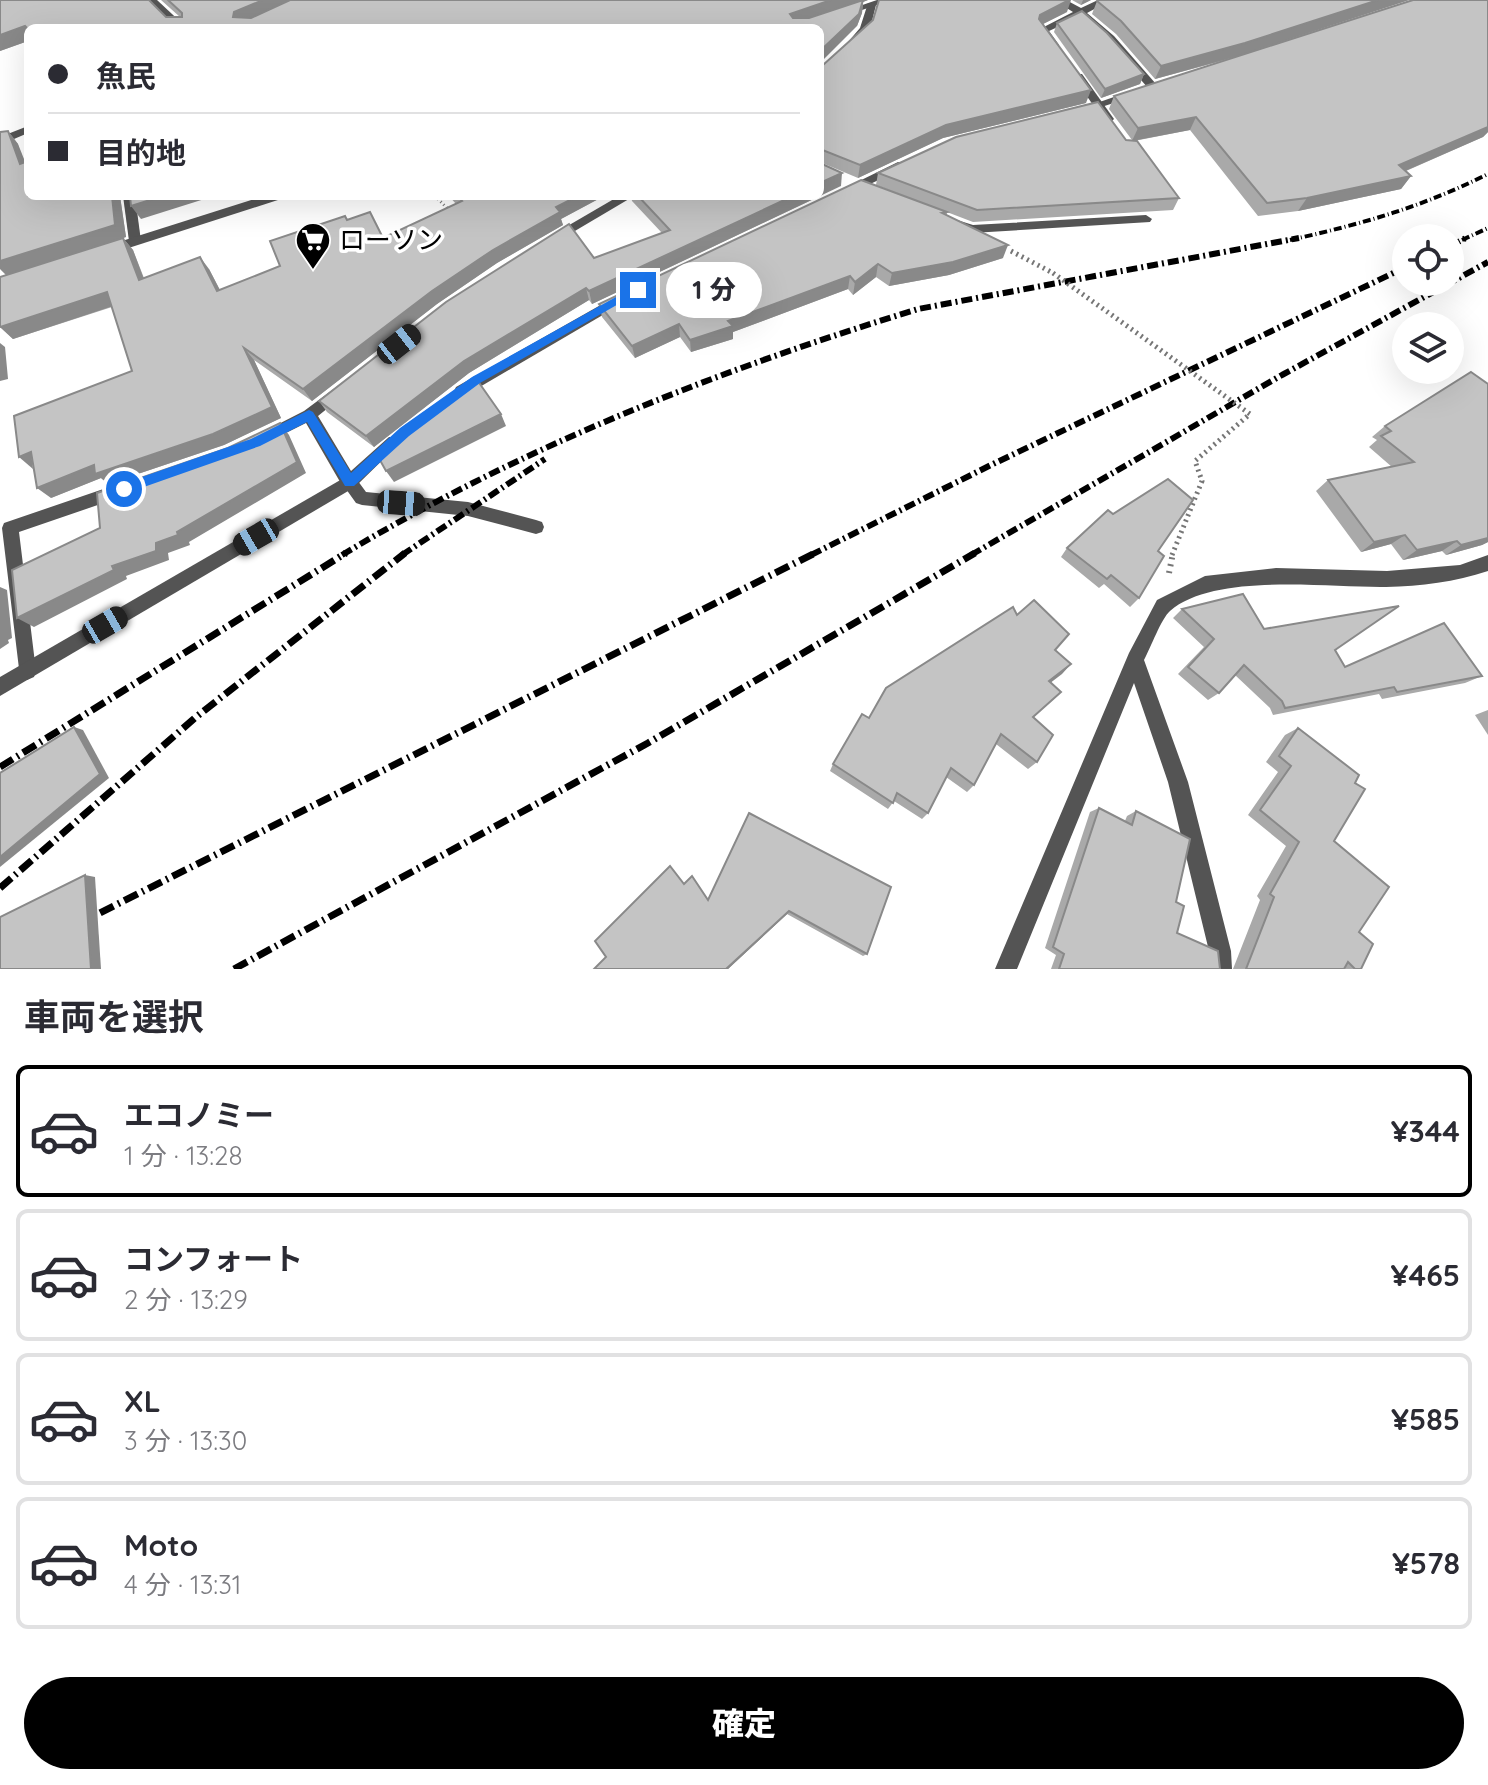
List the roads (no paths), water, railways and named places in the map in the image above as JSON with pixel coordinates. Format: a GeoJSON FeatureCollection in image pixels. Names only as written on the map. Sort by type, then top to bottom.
{"type":"FeatureCollection","features":[{"type":"Feature","properties":{"kind":"street"},"geometry":{"type":"LineString","coordinates":[[151,0],[178,24]]}},
{"type":"Feature","properties":{"kind":"street"},"geometry":{"type":"LineString","coordinates":[[825,19],[887,0]]}},
{"type":"Feature","properties":{"kind":"street"},"geometry":{"type":"LineString","coordinates":[[1059,0],[1081,11],[1107,33],[1152,86]]}},
{"type":"Feature","properties":{"kind":"street"},"geometry":{"type":"LineString","coordinates":[[1062,55],[1043,30],[1106,0]]}},
{"type":"Feature","properties":{"kind":"street"},"geometry":{"type":"LineString","coordinates":[[847,48],[865,29],[871,5]]}},
{"type":"Feature","properties":{"kind":"street"},"geometry":{"type":"LineString","coordinates":[[1071,68],[1113,126]]}},
{"type":"Feature","properties":{"kind":"street"},"geometry":{"type":"LineString","coordinates":[[1067,114],[1168,82]]}},
{"type":"Feature","properties":{"kind":"street"},"geometry":{"type":"LineString","coordinates":[[0,141],[24,131]]}},
{"type":"Feature","properties":{"kind":"street"},"geometry":{"type":"LineString","coordinates":[[830,198],[909,161]]}},
{"type":"Feature","properties":{"kind":"street"},"geometry":{"type":"LineString","coordinates":[[130,200],[135,241]]}},
{"type":"Feature","properties":{"kind":"street"},"geometry":{"type":"LineString","coordinates":[[90,256],[264,200]]}},
{"type":"Feature","properties":{"kind":"street"},"geometry":{"type":"LineString","coordinates":[[540,246],[621,200]]}},
{"type":"Feature","properties":{"kind":"street"},"geometry":{"type":"LineString","coordinates":[[943,218],[972,229],[1146,219]]}},
{"type":"Feature","properties":{"kind":"street"},"geometry":{"type":"LineString","coordinates":[[452,398],[476,380],[638,290]]}},
{"type":"Feature","properties":{"kind":"street"},"geometry":{"type":"LineString","coordinates":[[243,448],[309,415],[346,386]]}},
{"type":"Feature","properties":{"kind":"street"},"geometry":{"type":"LineString","coordinates":[[309,415],[362,498],[468,509],[536,527]]}},
{"type":"Feature","properties":{"kind":"street"},"geometry":{"type":"LineString","coordinates":[[0,687],[349,482],[404,432]]}},
{"type":"Feature","properties":{"kind":"street"},"geometry":{"type":"LineString","coordinates":[[27,671],[10,528],[138,484]]}},
{"type":"Feature","properties":{"kind":"street"},"geometry":{"type":"LineString","coordinates":[[1006,969],[1135,659],[1163,606],[1205,584],[1276,576],[1387,579],[1460,573],[1488,563]]}},
{"type":"Feature","properties":{"kind":"street"},"geometry":{"type":"LineString","coordinates":[[1135,659],[1178,782],[1220,951],[1221,969]]}},
{"type":"Feature","properties":{"kind":"railway"},"geometry":{"type":"LineString","coordinates":[[1297,238],[1391,213],[1488,174]]}},
{"type":"Feature","properties":{"kind":"railway"},"geometry":{"type":"LineString","coordinates":[[1464,239],[1488,228]]}},
{"type":"Feature","properties":{"kind":"railway"},"geometry":{"type":"LineString","coordinates":[[342,555],[480,480],[622,414],[843,333],[918,309],[1297,238]]}},
{"type":"Feature","properties":{"kind":"railway"},"geometry":{"type":"LineString","coordinates":[[1290,240],[1297,238]]}},
{"type":"Feature","properties":{"kind":"railway"},"geometry":{"type":"LineString","coordinates":[[971,555],[1282,375],[1488,262]]}},
{"type":"Feature","properties":{"kind":"railway"},"geometry":{"type":"LineString","coordinates":[[815,553],[993,464],[1392,274]]}},
{"type":"Feature","properties":{"kind":"railway"},"geometry":{"type":"LineString","coordinates":[[402,555],[545,459]]}},
{"type":"Feature","properties":{"kind":"railway"},"geometry":{"type":"LineString","coordinates":[[0,767],[346,553]]}},
{"type":"Feature","properties":{"kind":"railway"},"geometry":{"type":"LineString","coordinates":[[0,888],[196,717],[405,553]]}},
{"type":"Feature","properties":{"kind":"railway"},"geometry":{"type":"LineString","coordinates":[[76,925],[815,553]]}},
{"type":"Feature","properties":{"kind":"railway"},"geometry":{"type":"LineString","coordinates":[[811,555],[815,553]]}},
{"type":"Feature","properties":{"kind":"railway"},"geometry":{"type":"LineString","coordinates":[[234,969],[648,743],[975,553]]}},
{"type":"Feature","properties":{"kind":"place","name":"ローソン"},"geometry":{"type":"Point","coordinates":[313,271]}}]}
